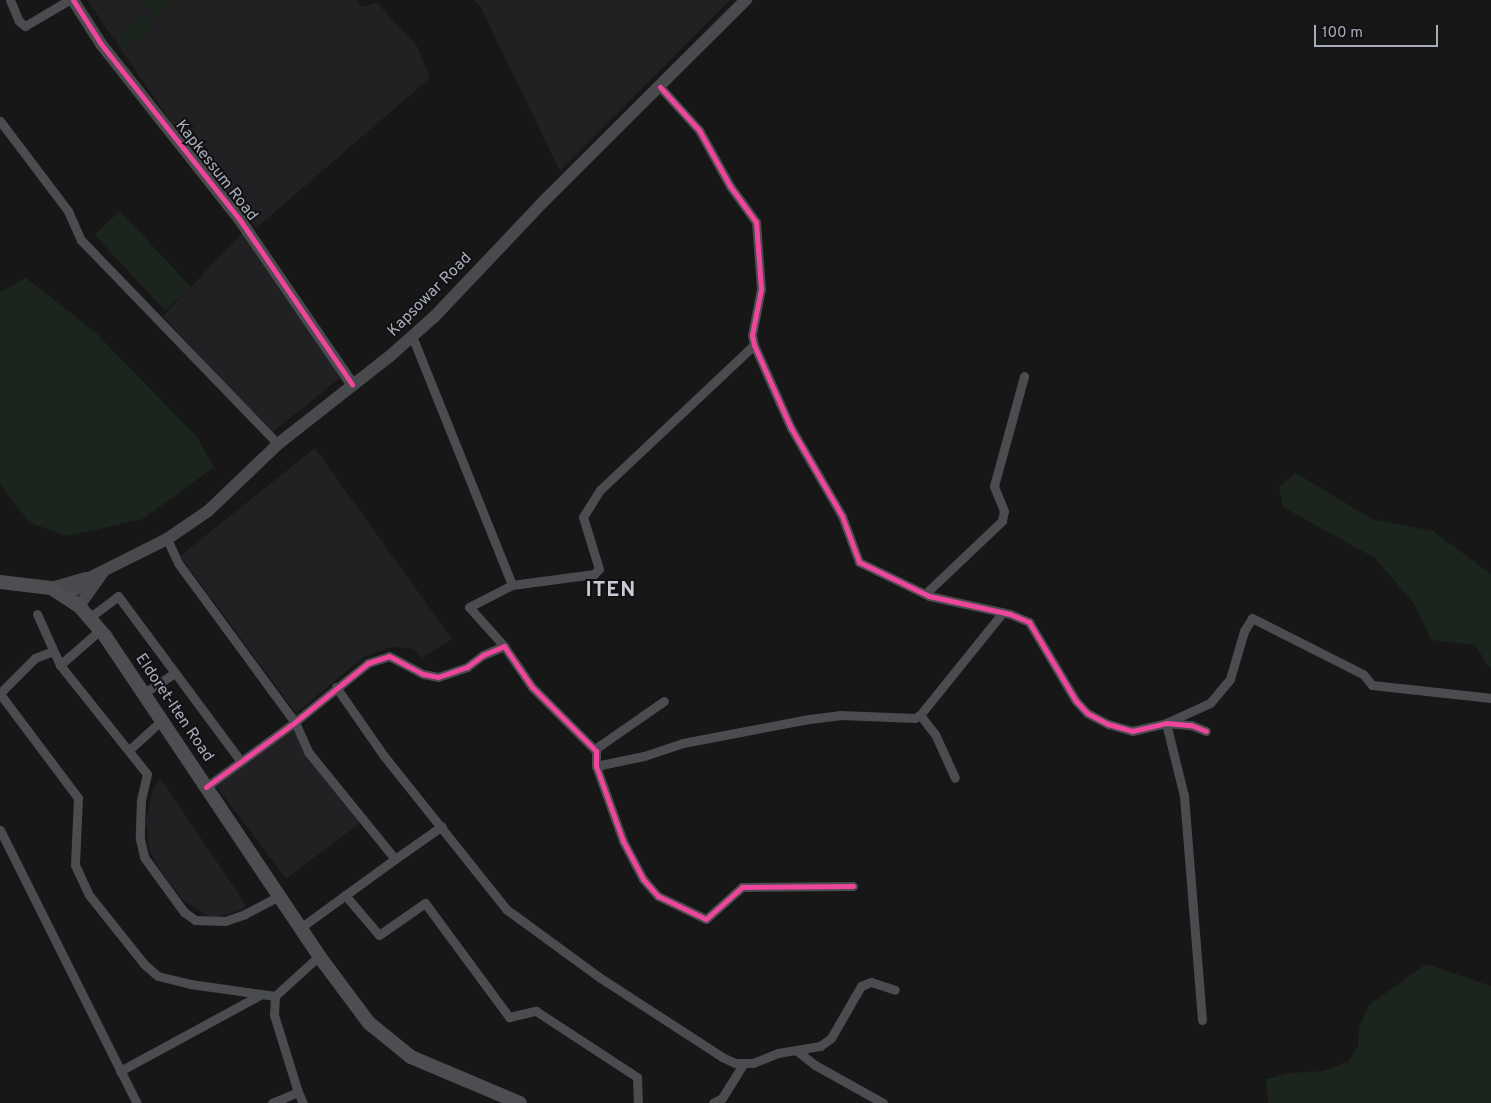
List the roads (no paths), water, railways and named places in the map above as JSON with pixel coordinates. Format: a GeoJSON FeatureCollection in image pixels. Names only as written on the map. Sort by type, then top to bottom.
{"type":"FeatureCollection","features":[{"type":"Feature","properties":{"kind":"main road","name":"Kapkessum Road"},"geometry":{"type":"LineString","coordinates":[[73,0],[101,44],[240,220],[352,384]]}},
{"type":"Feature","properties":{"kind":"main road","name":"Kapsowar Road"},"geometry":{"type":"LineString","coordinates":[[67,597],[89,578],[167,538],[208,511],[278,444],[412,336],[746,0]]}},
{"type":"Feature","properties":{"kind":"main road","name":"Kapsowar Road"},"geometry":{"type":"LineString","coordinates":[[79,606],[103,572]]}},
{"type":"Feature","properties":{"kind":"main road"},"geometry":{"type":"LineString","coordinates":[[51,588],[89,578]]}},
{"type":"Feature","properties":{"kind":"main road","name":"Eldoret-Iten Road"},"geometry":{"type":"LineString","coordinates":[[0,582],[51,588],[79,606],[100,630],[319,956],[369,1023],[390,1043],[419,1061],[520,1103]]}},
{"type":"Feature","properties":{"kind":"street"},"geometry":{"type":"LineString","coordinates":[[10,0],[19,21],[25,26],[69,0]]}},
{"type":"Feature","properties":{"kind":"street"},"geometry":{"type":"LineString","coordinates":[[660,87],[699,130],[730,186],[756,222],[761,289],[752,335],[754,345],[786,419],[842,516],[845,531],[859,562],[925,594],[1003,612],[1029,622],[1076,700],[1087,713],[1108,724],[1132,731],[1166,723],[1210,703],[1230,679],[1244,631],[1252,618],[1363,674],[1372,685],[1491,698]]}},
{"type":"Feature","properties":{"kind":"street"},"geometry":{"type":"LineString","coordinates":[[0,121],[68,211],[81,240],[278,444]]}},
{"type":"Feature","properties":{"kind":"street"},"geometry":{"type":"LineString","coordinates":[[412,336],[512,585]]}},
{"type":"Feature","properties":{"kind":"street"},"geometry":{"type":"LineString","coordinates":[[754,345],[600,490],[582,517],[598,569],[594,574],[512,585],[468,607],[504,646],[532,686],[594,749],[596,766],[623,841],[643,879],[658,896],[694,914],[710,918],[735,890],[742,887],[852,886]]}},
{"type":"Feature","properties":{"kind":"street"},"geometry":{"type":"LineString","coordinates":[[925,594],[1002,521],[1004,511],[994,486],[1024,376]]}},
{"type":"Feature","properties":{"kind":"street"},"geometry":{"type":"LineString","coordinates":[[167,538],[178,562],[295,722],[309,753],[395,859]]}},
{"type":"Feature","properties":{"kind":"street"},"geometry":{"type":"LineString","coordinates":[[89,618],[118,596],[240,760]]}},
{"type":"Feature","properties":{"kind":"street"},"geometry":{"type":"LineString","coordinates":[[596,766],[644,756],[683,743],[809,720],[840,716],[915,718],[920,715],[1003,612]]}},
{"type":"Feature","properties":{"kind":"street"},"geometry":{"type":"LineString","coordinates":[[37,614],[60,666],[147,774],[141,801],[140,839],[144,858],[184,912],[195,920],[224,921],[245,914],[279,896]]}},
{"type":"Feature","properties":{"kind":"street"},"geometry":{"type":"LineString","coordinates":[[60,666],[100,630]]}},
{"type":"Feature","properties":{"kind":"street"},"geometry":{"type":"LineString","coordinates":[[206,787],[240,760],[295,722],[336,687],[381,657],[396,658],[423,674],[438,677],[467,667],[483,655],[504,646]]}},
{"type":"Feature","properties":{"kind":"street"},"geometry":{"type":"LineString","coordinates":[[54,651],[35,658],[0,694],[78,798],[74,865],[89,895],[144,964],[158,976],[260,995],[275,996]]}},
{"type":"Feature","properties":{"kind":"street"},"geometry":{"type":"LineString","coordinates":[[144,693],[175,672]]}},
{"type":"Feature","properties":{"kind":"street"},"geometry":{"type":"LineString","coordinates":[[336,687],[384,756],[442,826],[506,909],[599,977],[722,1057],[743,1064],[826,1044],[861,986],[871,982],[895,990]]}},
{"type":"Feature","properties":{"kind":"street"},"geometry":{"type":"LineString","coordinates":[[594,749],[664,701]]}},
{"type":"Feature","properties":{"kind":"street"},"geometry":{"type":"LineString","coordinates":[[920,715],[935,734],[955,778]]}},
{"type":"Feature","properties":{"kind":"street"},"geometry":{"type":"LineString","coordinates":[[129,750],[162,720]]}},
{"type":"Feature","properties":{"kind":"street"},"geometry":{"type":"LineString","coordinates":[[1166,723],[1191,725],[1206,731]]}},
{"type":"Feature","properties":{"kind":"street"},"geometry":{"type":"LineString","coordinates":[[1166,723],[1184,796],[1202,1020]]}},
{"type":"Feature","properties":{"kind":"street"},"geometry":{"type":"LineString","coordinates":[[300,928],[442,826]]}},
{"type":"Feature","properties":{"kind":"street"},"geometry":{"type":"LineString","coordinates":[[0,830],[137,1103]]}},
{"type":"Feature","properties":{"kind":"street"},"geometry":{"type":"LineString","coordinates":[[345,895],[379,935],[425,903],[509,1017],[536,1011],[637,1077],[638,1103]]}},
{"type":"Feature","properties":{"kind":"street"},"geometry":{"type":"LineString","coordinates":[[303,1103],[274,1015],[275,996],[319,956]]}},
{"type":"Feature","properties":{"kind":"street"},"geometry":{"type":"LineString","coordinates":[[120,1071],[260,995]]}},
{"type":"Feature","properties":{"kind":"street"},"geometry":{"type":"LineString","coordinates":[[797,1051],[815,1065],[883,1103]]}},
{"type":"Feature","properties":{"kind":"street"},"geometry":{"type":"LineString","coordinates":[[713,1103],[722,1098],[743,1064]]}},
{"type":"Feature","properties":{"kind":"street"},"geometry":{"type":"LineString","coordinates":[[272,1103],[298,1092]]}},
{"type":"Feature","properties":{"kind":"district","name":"ITEN"},"geometry":{"type":"Point","coordinates":[611,591]}}]}
